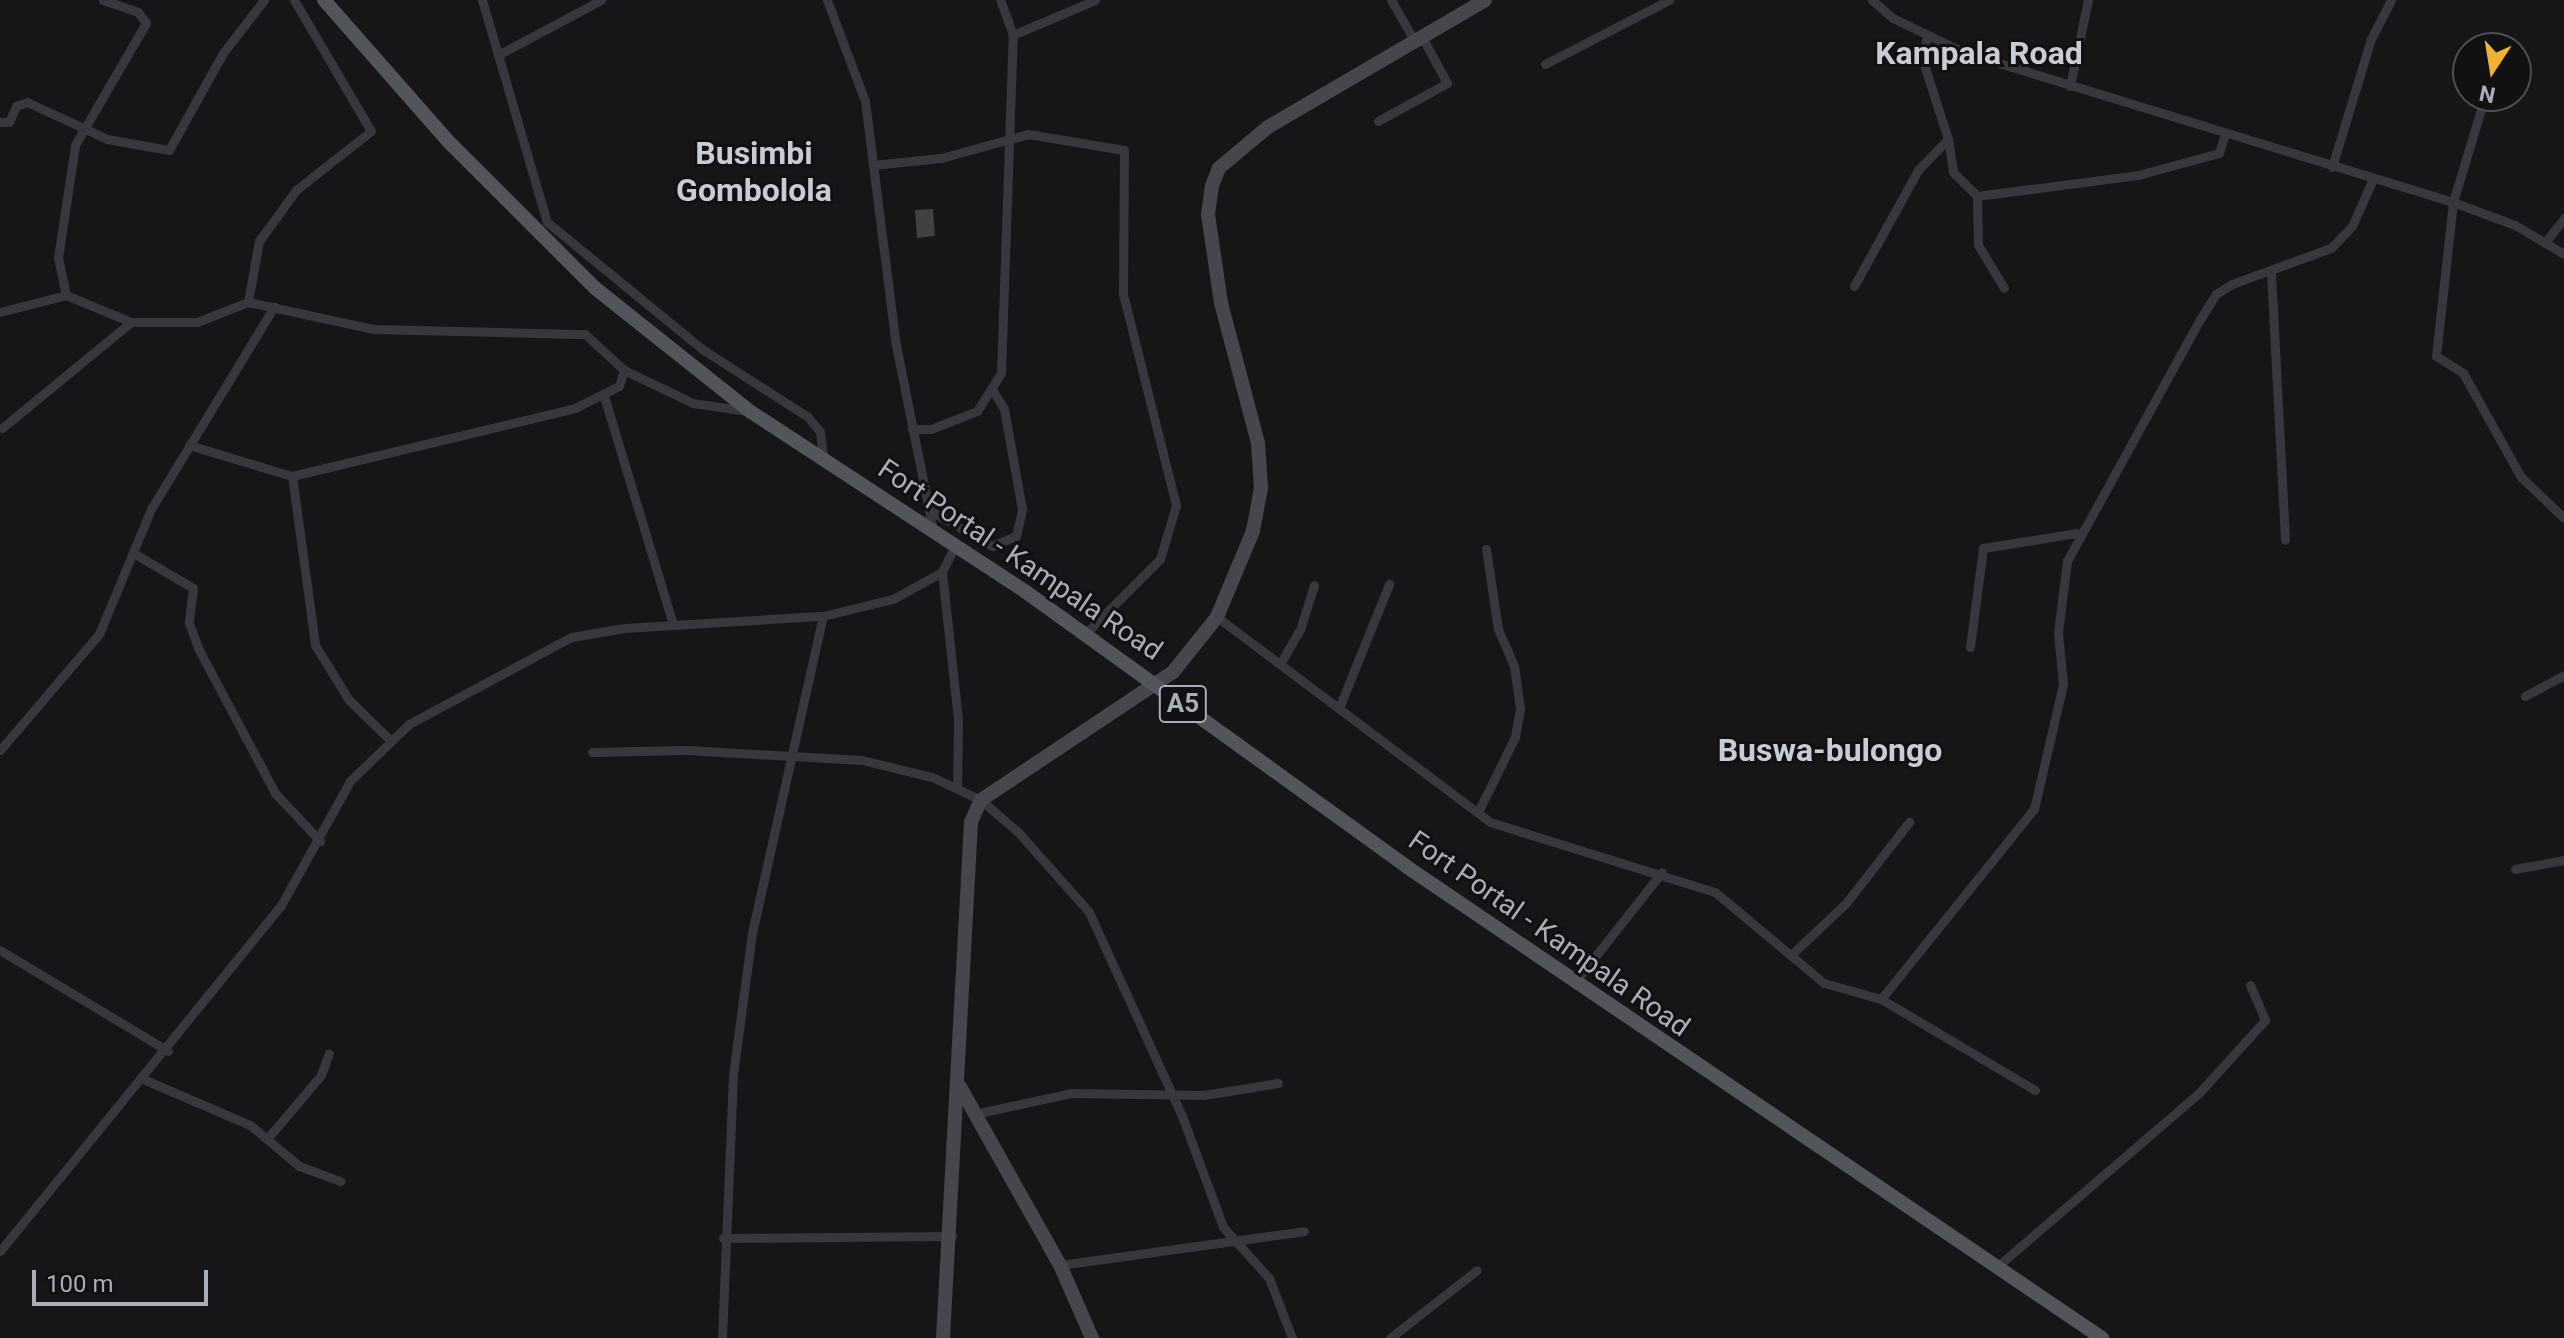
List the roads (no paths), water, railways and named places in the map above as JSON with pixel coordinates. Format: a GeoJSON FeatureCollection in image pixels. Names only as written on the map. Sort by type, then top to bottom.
{"type":"FeatureCollection","features":[{"type":"Feature","properties":{"kind":"main road","name":"Fort Portal - Kampala Road"},"geometry":{"type":"LineString","coordinates":[[324,0],[447,140],[595,288],[751,412],[1085,634],[1281,780],[1899,1204],[1999,1265],[2102,1338]]}},
{"type":"Feature","properties":{"kind":"main road"},"geometry":{"type":"LineString","coordinates":[[943,1338],[952,1236],[968,844],[981,800],[1158,687],[1217,617],[1253,531],[1261,488],[1258,443],[1221,303],[1208,214],[1212,186],[1219,168],[1268,127],[1485,0]]}},
{"type":"Feature","properties":{"kind":"main road"},"geometry":{"type":"LineString","coordinates":[[958,1085],[1060,1265],[1092,1338]]}},
{"type":"Feature","properties":{"kind":"street"},"geometry":{"type":"LineString","coordinates":[[66,295],[57,271],[67,176],[84,129],[146,23],[138,12],[103,0]]}},
{"type":"Feature","properties":{"kind":"street"},"geometry":{"type":"LineString","coordinates":[[0,122],[9,122],[16,106],[27,102],[107,139],[174,147],[203,85],[264,0]]}},
{"type":"Feature","properties":{"kind":"street"},"geometry":{"type":"LineString","coordinates":[[248,302],[259,241],[296,190],[371,131],[294,0]]}},
{"type":"Feature","properties":{"kind":"street"},"geometry":{"type":"LineString","coordinates":[[482,0],[547,222],[702,349],[808,417],[820,432],[823,458]]}},
{"type":"Feature","properties":{"kind":"street"},"geometry":{"type":"LineString","coordinates":[[498,55],[601,0]]}},
{"type":"Feature","properties":{"kind":"street"},"geometry":{"type":"LineString","coordinates":[[827,0],[861,80],[912,429],[933,531]]}},
{"type":"Feature","properties":{"kind":"street"},"geometry":{"type":"LineString","coordinates":[[912,429],[931,429],[977,411],[993,391],[1001,373],[1012,142],[1013,35],[1000,0]]}},
{"type":"Feature","properties":{"kind":"street"},"geometry":{"type":"LineString","coordinates":[[1013,35],[1095,0]]}},
{"type":"Feature","properties":{"kind":"street"},"geometry":{"type":"LineString","coordinates":[[1378,121],[1447,83],[1391,0]]}},
{"type":"Feature","properties":{"kind":"street"},"geometry":{"type":"LineString","coordinates":[[1545,64],[1669,0]]}},
{"type":"Feature","properties":{"kind":"street"},"geometry":{"type":"LineString","coordinates":[[1872,0],[1927,36],[2070,86],[2372,181],[2453,202],[2547,240],[2564,254]]}},
{"type":"Feature","properties":{"kind":"street"},"geometry":{"type":"LineString","coordinates":[[2070,86],[2088,0]]}},
{"type":"Feature","properties":{"kind":"street"},"geometry":{"type":"LineString","coordinates":[[2332,167],[2371,39],[2391,0]]}},
{"type":"Feature","properties":{"kind":"street"},"geometry":{"type":"LineString","coordinates":[[1927,36],[1922,58],[1948,139],[1953,172],[1977,196],[1978,245],[2004,288]]}},
{"type":"Feature","properties":{"kind":"street"},"geometry":{"type":"LineString","coordinates":[[2480,112],[2453,202],[2436,356],[2463,373],[2521,477],[2564,518]]}},
{"type":"Feature","properties":{"kind":"street"},"geometry":{"type":"LineString","coordinates":[[1977,196],[2138,175],[2219,153],[2225,133]]}},
{"type":"Feature","properties":{"kind":"street"},"geometry":{"type":"LineString","coordinates":[[873,165],[1012,142],[1028,134],[1124,150],[1123,294],[1176,505],[1160,559],[1085,634]]}},
{"type":"Feature","properties":{"kind":"street"},"geometry":{"type":"LineString","coordinates":[[1854,286],[1918,170],[1948,139]]}},
{"type":"Feature","properties":{"kind":"street"},"geometry":{"type":"LineString","coordinates":[[1881,999],[2034,809],[2063,684],[2060,597],[2077,533],[2216,294],[2331,248],[2352,226],[2372,181]]}},
{"type":"Feature","properties":{"kind":"street"},"geometry":{"type":"LineString","coordinates":[[2547,240],[2564,218]]}},
{"type":"Feature","properties":{"kind":"street"},"geometry":{"type":"LineString","coordinates":[[2271,272],[2285,540]]}},
{"type":"Feature","properties":{"kind":"street"},"geometry":{"type":"LineString","coordinates":[[0,312],[66,295],[131,322],[197,322],[248,302],[374,329],[585,334],[624,370],[693,403],[751,412]]}},
{"type":"Feature","properties":{"kind":"street"},"geometry":{"type":"LineString","coordinates":[[0,750],[99,634],[135,554],[151,509],[189,445],[214,414],[274,307]]}},
{"type":"Feature","properties":{"kind":"street"},"geometry":{"type":"LineString","coordinates":[[2,428],[131,322]]}},
{"type":"Feature","properties":{"kind":"street"},"geometry":{"type":"LineString","coordinates":[[189,445],[292,476],[604,396],[619,386],[624,370]]}},
{"type":"Feature","properties":{"kind":"street"},"geometry":{"type":"LineString","coordinates":[[929,510],[992,546],[1016,536],[1022,509],[1004,409],[993,391]]}},
{"type":"Feature","properties":{"kind":"street"},"geometry":{"type":"LineString","coordinates":[[604,396],[673,625]]}},
{"type":"Feature","properties":{"kind":"street"},"geometry":{"type":"LineString","coordinates":[[292,476],[315,645],[349,700],[390,740]]}},
{"type":"Feature","properties":{"kind":"street"},"geometry":{"type":"LineString","coordinates":[[1970,647],[1983,548],[2077,533]]}},
{"type":"Feature","properties":{"kind":"street"},"geometry":{"type":"LineString","coordinates":[[955,546],[942,572],[958,720],[957,788]]}},
{"type":"Feature","properties":{"kind":"street"},"geometry":{"type":"LineString","coordinates":[[1478,812],[1515,737],[1520,708],[1514,666],[1498,629],[1486,549]]}},
{"type":"Feature","properties":{"kind":"street"},"geometry":{"type":"LineString","coordinates":[[135,554],[193,588],[189,623],[198,648],[275,793],[320,841]]}},
{"type":"Feature","properties":{"kind":"street"},"geometry":{"type":"LineString","coordinates":[[0,1251],[168,1051],[280,907],[320,841],[350,781],[390,740],[476,685],[571,637],[673,625],[823,616],[893,599],[942,572]]}},
{"type":"Feature","properties":{"kind":"street"},"geometry":{"type":"LineString","coordinates":[[1339,708],[1389,584]]}},
{"type":"Feature","properties":{"kind":"street"},"geometry":{"type":"LineString","coordinates":[[1280,664],[1300,630],[1314,585]]}},
{"type":"Feature","properties":{"kind":"street"},"geometry":{"type":"LineString","coordinates":[[722,1338],[723,1238],[733,1075],[752,933],[823,616]]}},
{"type":"Feature","properties":{"kind":"street"},"geometry":{"type":"LineString","coordinates":[[1217,617],[1504,830],[1662,872],[1731,900],[1824,983],[1881,999],[2035,1090]]}},
{"type":"Feature","properties":{"kind":"street"},"geometry":{"type":"LineString","coordinates":[[2525,696],[2564,675]]}},
{"type":"Feature","properties":{"kind":"street"},"geometry":{"type":"LineString","coordinates":[[592,752],[862,760],[957,788],[981,800],[1082,902],[1171,1094],[1229,1238],[1269,1278],[1292,1338]]}},
{"type":"Feature","properties":{"kind":"street"},"geometry":{"type":"LineString","coordinates":[[1792,954],[1846,903],[1909,822]]}},
{"type":"Feature","properties":{"kind":"street"},"geometry":{"type":"LineString","coordinates":[[2515,869],[2564,860]]}},
{"type":"Feature","properties":{"kind":"street"},"geometry":{"type":"LineString","coordinates":[[1575,982],[1662,872]]}},
{"type":"Feature","properties":{"kind":"street"},"geometry":{"type":"LineString","coordinates":[[0,950],[168,1051]]}},
{"type":"Feature","properties":{"kind":"street"},"geometry":{"type":"LineString","coordinates":[[1999,1265],[2208,1084],[2265,1020],[2250,985]]}},
{"type":"Feature","properties":{"kind":"street"},"geometry":{"type":"LineString","coordinates":[[267,1139],[321,1075],[329,1053]]}},
{"type":"Feature","properties":{"kind":"street"},"geometry":{"type":"LineString","coordinates":[[143,1079],[250,1125],[299,1166],[340,1181]]}},
{"type":"Feature","properties":{"kind":"street"},"geometry":{"type":"LineString","coordinates":[[974,1114],[1071,1093],[1237,1093],[1278,1083]]}},
{"type":"Feature","properties":{"kind":"street"},"geometry":{"type":"LineString","coordinates":[[1060,1265],[1229,1238],[1304,1231]]}},
{"type":"Feature","properties":{"kind":"street"},"geometry":{"type":"LineString","coordinates":[[723,1238],[952,1236]]}},
{"type":"Feature","properties":{"kind":"street"},"geometry":{"type":"LineString","coordinates":[[1390,1338],[1477,1270]]}},
{"type":"Feature","properties":{"kind":"district","name":"Kampala Road"},"geometry":{"type":"Point","coordinates":[1979,53]}},
{"type":"Feature","properties":{"kind":"district","name":"Busimbi Gombolola"},"geometry":{"type":"Point","coordinates":[754,172]}},
{"type":"Feature","properties":{"kind":"district","name":"Buswa-bulongo"},"geometry":{"type":"Point","coordinates":[1830,750]}}]}
